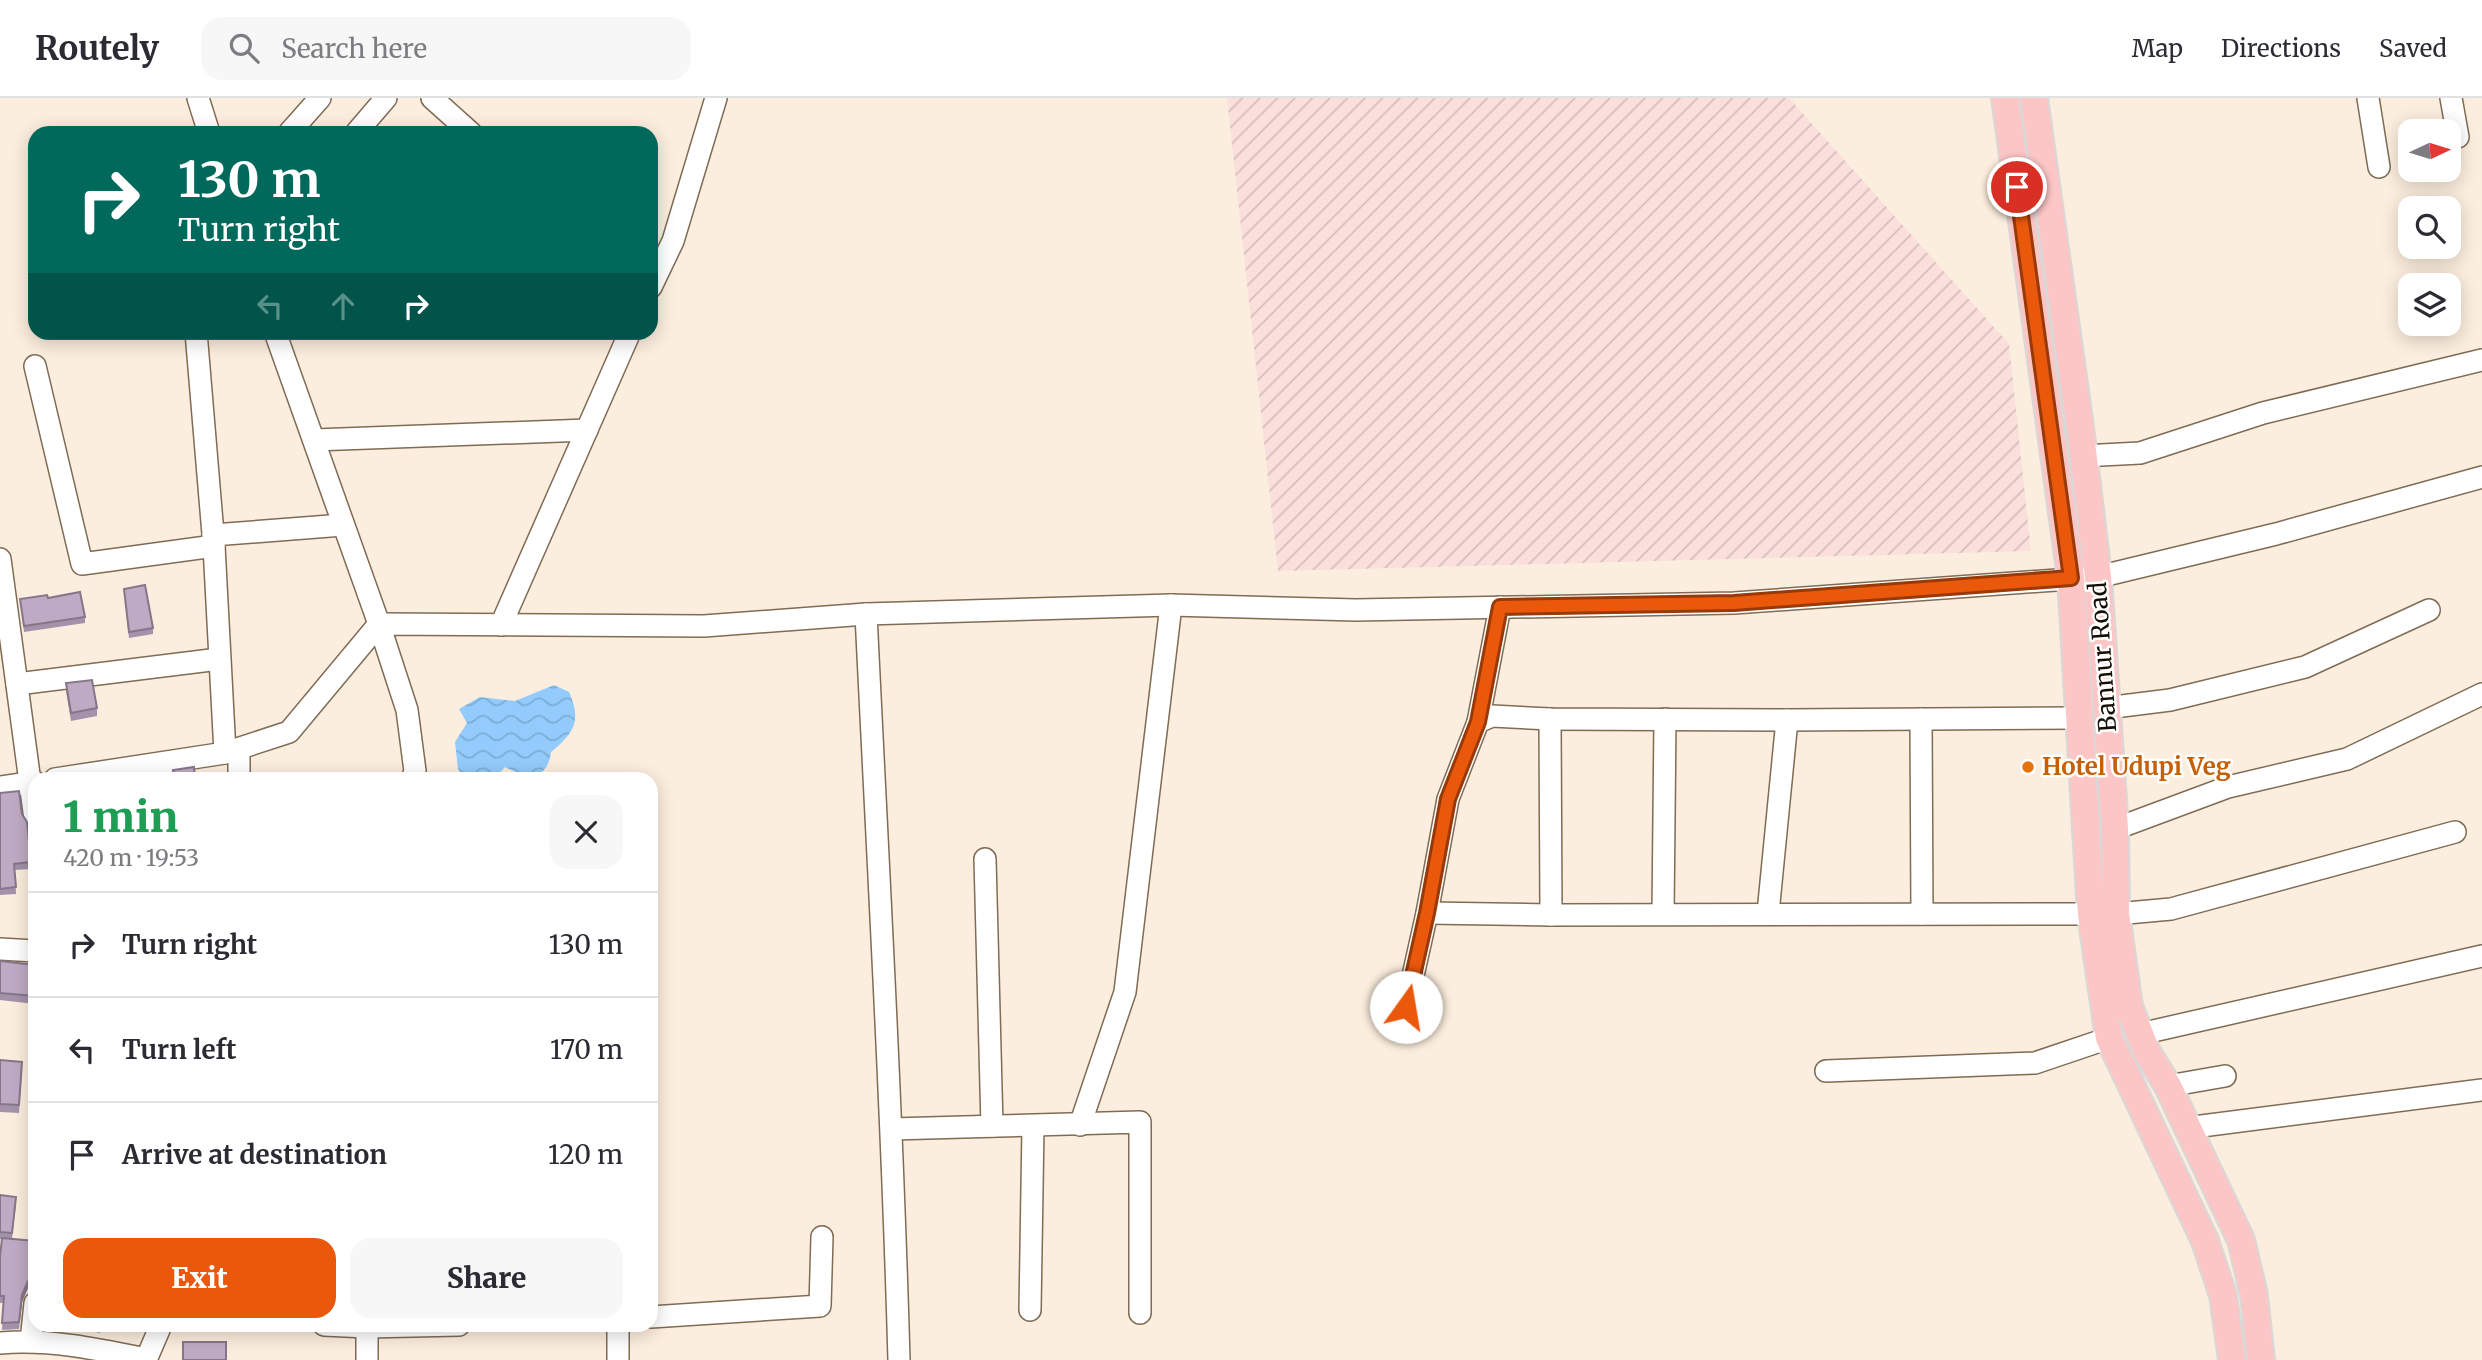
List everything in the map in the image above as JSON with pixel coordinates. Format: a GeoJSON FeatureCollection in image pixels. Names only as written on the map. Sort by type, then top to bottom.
{"type":"FeatureCollection","features":[{"type":"Feature","properties":{"kind":"main road"},"geometry":{"type":"LineString","coordinates":[[2005,98],[2071,578],[2078,718],[2104,914],[2109,1038],[2206,1241],[2223,1295],[2232,1360]]}},
{"type":"Feature","properties":{"kind":"main road","name":"Bannur Road"},"geometry":{"type":"LineString","coordinates":[[2034,98],[2098,577],[2115,829],[2104,914],[2129,1006],[2147,1052],[2168,1086],[2241,1240],[2254,1295],[2261,1360]]}},
{"type":"Feature","properties":{"kind":"street"},"geometry":{"type":"LineString","coordinates":[[198,98],[207,126]]}},
{"type":"Feature","properties":{"kind":"street"},"geometry":{"type":"LineString","coordinates":[[295,126],[320,98]]}},
{"type":"Feature","properties":{"kind":"street"},"geometry":{"type":"LineString","coordinates":[[362,126],[386,98]]}},
{"type":"Feature","properties":{"kind":"street"},"geometry":{"type":"LineString","coordinates":[[432,98],[463,126]]}},
{"type":"Feature","properties":{"kind":"street"},"geometry":{"type":"LineString","coordinates":[[658,272],[673,241],[716,98]]}},
{"type":"Feature","properties":{"kind":"street"},"geometry":{"type":"LineString","coordinates":[[2368,98],[2379,167]]}},
{"type":"Feature","properties":{"kind":"street"},"geometry":{"type":"LineString","coordinates":[[2451,98],[2455,119]]}},
{"type":"Feature","properties":{"kind":"street"},"geometry":{"type":"LineString","coordinates":[[197,340],[213,540],[219,659],[237,772]]}},
{"type":"Feature","properties":{"kind":"street"},"geometry":{"type":"LineString","coordinates":[[278,340],[407,710],[415,772]]}},
{"type":"Feature","properties":{"kind":"street"},"geometry":{"type":"LineString","coordinates":[[501,625],[539,544],[626,340]]}},
{"type":"Feature","properties":{"kind":"street"},"geometry":{"type":"LineString","coordinates":[[2082,456],[2140,453],[2263,413],[2482,360]]}},
{"type":"Feature","properties":{"kind":"street"},"geometry":{"type":"LineString","coordinates":[[35,366],[82,564],[213,540],[343,525]]}},
{"type":"Feature","properties":{"kind":"street"},"geometry":{"type":"LineString","coordinates":[[314,440],[587,430]]}},
{"type":"Feature","properties":{"kind":"street"},"geometry":{"type":"LineString","coordinates":[[379,624],[704,626],[866,614],[1171,606],[1356,610],[1734,603],[2098,577],[2276,534],[2482,477]]}},
{"type":"Feature","properties":{"kind":"street"},"geometry":{"type":"LineString","coordinates":[[0,559],[31,772]]}},
{"type":"Feature","properties":{"kind":"street"},"geometry":{"type":"LineString","coordinates":[[1080,1125],[1125,992],[1171,606]]}},
{"type":"Feature","properties":{"kind":"street"},"geometry":{"type":"LineString","coordinates":[[1406,1007],[1448,799],[1478,722],[1500,607]]}},
{"type":"Feature","properties":{"kind":"street"},"geometry":{"type":"LineString","coordinates":[[2106,708],[2170,700],[2305,667],[2429,610]]}},
{"type":"Feature","properties":{"kind":"street"},"geometry":{"type":"LineString","coordinates":[[866,614],[882,977],[892,1129],[899,1360]]}},
{"type":"Feature","properties":{"kind":"street"},"geometry":{"type":"LineString","coordinates":[[99,772],[232,751],[289,732],[379,624]]}},
{"type":"Feature","properties":{"kind":"street"},"geometry":{"type":"LineString","coordinates":[[17,684],[219,659]]}},
{"type":"Feature","properties":{"kind":"street"},"geometry":{"type":"LineString","coordinates":[[2115,829],[2228,787],[2347,760],[2482,694]]}},
{"type":"Feature","properties":{"kind":"street"},"geometry":{"type":"LineString","coordinates":[[1478,722],[1492,716],[1550,719],[1787,720],[2078,718]]}},
{"type":"Feature","properties":{"kind":"street"},"geometry":{"type":"LineString","coordinates":[[1550,719],[1551,915]]}},
{"type":"Feature","properties":{"kind":"street"},"geometry":{"type":"LineString","coordinates":[[1662,914],[1665,719]]}},
{"type":"Feature","properties":{"kind":"street"},"geometry":{"type":"LineString","coordinates":[[1921,719],[1922,914]]}},
{"type":"Feature","properties":{"kind":"street"},"geometry":{"type":"LineString","coordinates":[[1768,913],[1787,720]]}},
{"type":"Feature","properties":{"kind":"street"},"geometry":{"type":"LineString","coordinates":[[0,788],[28,783]]}},
{"type":"Feature","properties":{"kind":"street"},"geometry":{"type":"LineString","coordinates":[[1427,913],[2104,914],[2171,909],[2455,832]]}},
{"type":"Feature","properties":{"kind":"street"},"geometry":{"type":"LineString","coordinates":[[985,859],[992,1126]]}},
{"type":"Feature","properties":{"kind":"street"},"geometry":{"type":"LineString","coordinates":[[0,949],[28,951]]}},
{"type":"Feature","properties":{"kind":"street"},"geometry":{"type":"LineString","coordinates":[[2140,1034],[2482,956]]}},
{"type":"Feature","properties":{"kind":"street"},"geometry":{"type":"LineString","coordinates":[[1826,1071],[2035,1063],[2109,1038]]}},
{"type":"Feature","properties":{"kind":"street"},"geometry":{"type":"LineString","coordinates":[[2168,1086],[2225,1076]]}},
{"type":"Feature","properties":{"kind":"street"},"geometry":{"type":"LineString","coordinates":[[2186,1128],[2482,1090]]}},
{"type":"Feature","properties":{"kind":"street"},"geometry":{"type":"LineString","coordinates":[[892,1129],[1140,1122],[1140,1313]]}},
{"type":"Feature","properties":{"kind":"street"},"geometry":{"type":"LineString","coordinates":[[1030,1310],[1033,1126]]}},
{"type":"Feature","properties":{"kind":"street"},"geometry":{"type":"LineString","coordinates":[[658,1317],[820,1306],[822,1237]]}},
{"type":"Feature","properties":{"kind":"street"},"geometry":{"type":"LineString","coordinates":[[30,1341],[31,1332]]}},
{"type":"Feature","properties":{"kind":"street"},"geometry":{"type":"LineString","coordinates":[[0,1343],[30,1341],[79,1345],[146,1360],[158,1332]]}},
{"type":"Feature","properties":{"kind":"street"},"geometry":{"type":"LineString","coordinates":[[367,1332],[367,1360]]}},
{"type":"Feature","properties":{"kind":"street"},"geometry":{"type":"LineString","coordinates":[[618,1332],[618,1360]]}},
{"type":"Feature","properties":{"kind":"shaded area"},"geometry":{"type":"Polygon","coordinates":[[[1227,98],[1789,98],[2009,344],[2031,551],[1278,571],[1227,98]]]}},
{"type":"Feature","properties":{"kind":"water"},"geometry":{"type":"Polygon","coordinates":[[[554,685],[569,692],[575,711],[574,726],[551,752],[545,769],[541,772],[516,772],[505,767],[500,772],[460,772],[455,742],[467,723],[459,709],[480,697],[515,701],[554,685]]]}},
{"type":"Feature","properties":{"kind":"building"},"geometry":{"type":"Polygon","coordinates":[[[145,585],[153,628],[129,632],[124,589],[145,585]]]}},
{"type":"Feature","properties":{"kind":"building"},"geometry":{"type":"Polygon","coordinates":[[[80,592],[85,617],[24,626],[20,599],[47,595],[48,598],[80,592]]]}},
{"type":"Feature","properties":{"kind":"building"},"geometry":{"type":"Polygon","coordinates":[[[92,680],[97,708],[71,713],[66,683],[92,680]]]}},
{"type":"Feature","properties":{"kind":"building"},"geometry":{"type":"Polygon","coordinates":[[[194,767],[194,772],[173,772],[194,767]]]}},
{"type":"Feature","properties":{"kind":"building"},"geometry":{"type":"Polygon","coordinates":[[[19,791],[22,814],[27,822],[28,862],[14,864],[16,887],[0,889],[0,793],[19,791]]]}},
{"type":"Feature","properties":{"kind":"building"},"geometry":{"type":"Polygon","coordinates":[[[0,961],[28,964],[28,995],[0,993],[0,961]]]}},
{"type":"Feature","properties":{"kind":"building"},"geometry":{"type":"Polygon","coordinates":[[[0,1060],[22,1062],[19,1105],[0,1104],[0,1060]]]}},
{"type":"Feature","properties":{"kind":"building"},"geometry":{"type":"Polygon","coordinates":[[[0,1195],[16,1197],[12,1233],[0,1232],[0,1195]]]}},
{"type":"Feature","properties":{"kind":"building"},"geometry":{"type":"Polygon","coordinates":[[[2,1238],[28,1240],[28,1281],[22,1295],[19,1322],[2,1323],[4,1296],[0,1296],[2,1238]]]}},
{"type":"Feature","properties":{"kind":"building"},"geometry":{"type":"Polygon","coordinates":[[[183,1342],[226,1342],[226,1360],[183,1360],[183,1342]]]}},
{"type":"Feature","properties":{"kind":"place","name":"Hotel Udupi Veg"},"geometry":{"type":"Point","coordinates":[2028,767]}},
{"type":"Feature","properties":{"kind":"route"},"geometry":{"type":"LineString","coordinates":[[1406,1007],[1448,799],[1478,722],[1500,607],[1734,603],[2071,578],[2017,187]]}}]}
